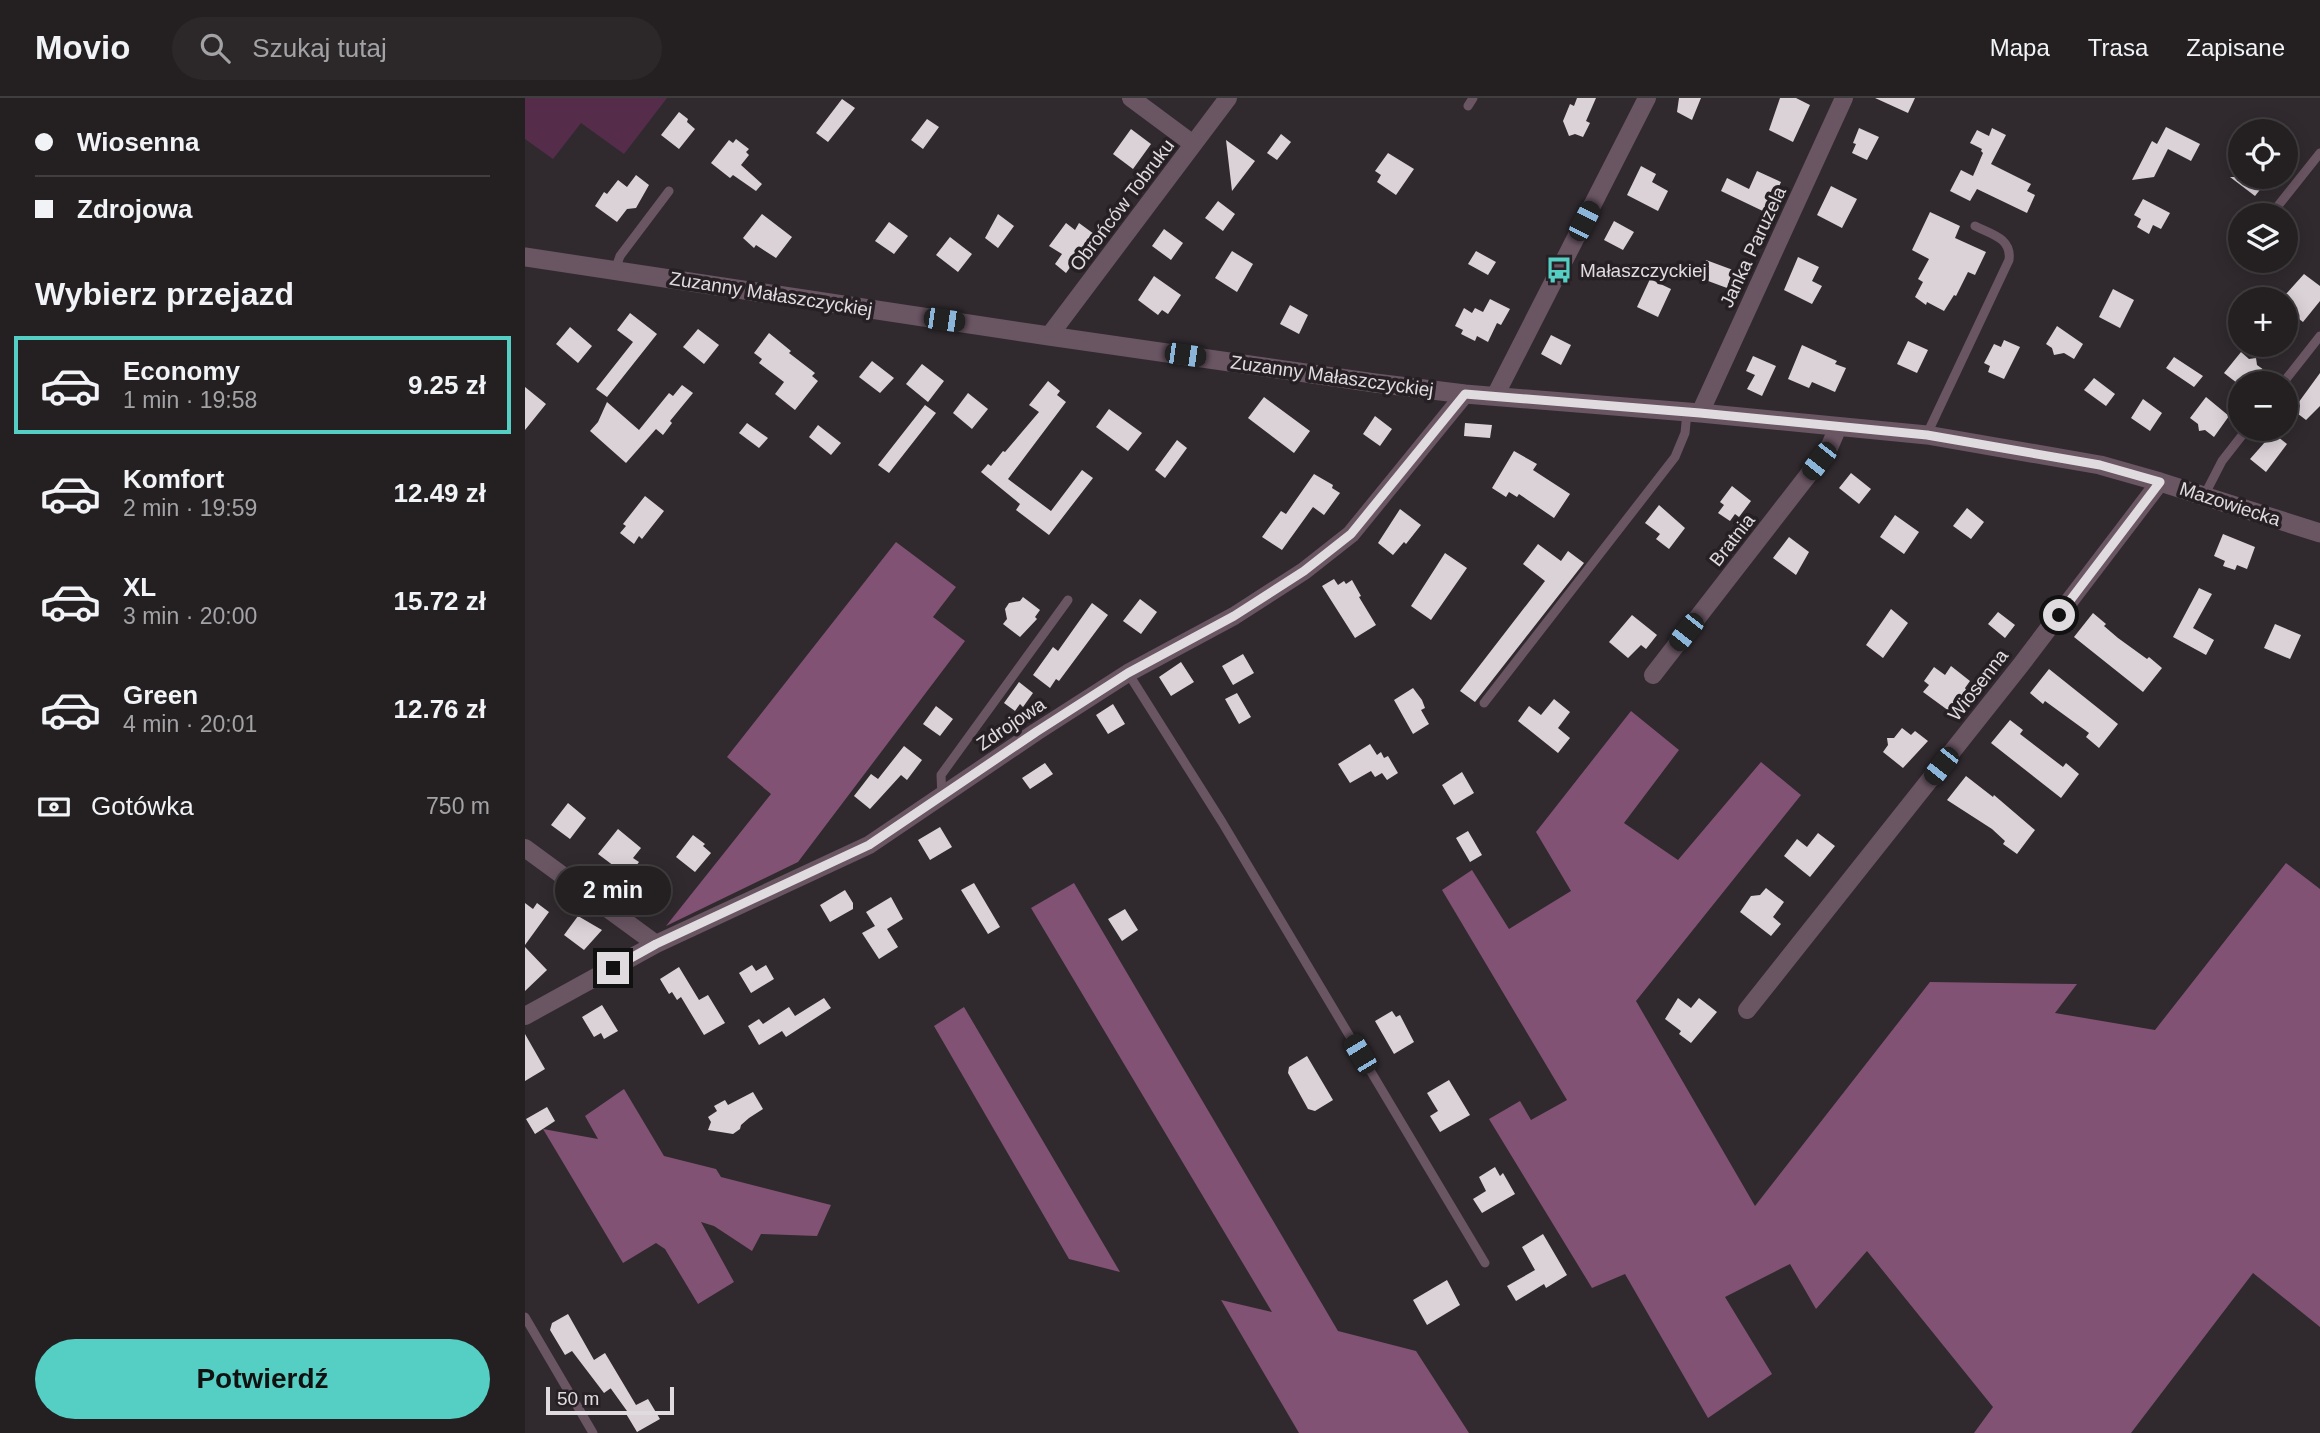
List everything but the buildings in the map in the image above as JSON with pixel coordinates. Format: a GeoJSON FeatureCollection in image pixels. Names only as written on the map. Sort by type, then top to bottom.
{"type":"FeatureCollection","features":[{"type":"Feature","properties":{"kind":"street"},"geometry":{"type":"LineString","coordinates":[[1131,98],[1193,145]]}},
{"type":"Feature","properties":{"kind":"street","name":"Obrońców Tobruku"},"geometry":{"type":"LineString","coordinates":[[1049,336],[1228,98]]}},
{"type":"Feature","properties":{"kind":"street"},"geometry":{"type":"LineString","coordinates":[[1495,396],[1647,98]]}},
{"type":"Feature","properties":{"kind":"street","name":"Janka Paruzela"},"geometry":{"type":"LineString","coordinates":[[1694,413],[1844,98]]}},
{"type":"Feature","properties":{"kind":"street","name":"Zuzanny Małaszczyckiej"},"geometry":{"type":"LineString","coordinates":[[525,257],[1049,336],[1465,394],[1927,435],[2100,465]]}},
{"type":"Feature","properties":{"kind":"street","name":"Zdrojowa"},"geometry":{"type":"LineString","coordinates":[[525,1016],[656,944],[869,845],[1128,673],[1234,616],[1304,571],[1351,534],[1465,394]]}},
{"type":"Feature","properties":{"kind":"street","name":"Bratnia"},"geometry":{"type":"LineString","coordinates":[[1653,675],[1829,448],[1838,427]]}},
{"type":"Feature","properties":{"kind":"street","name":"Mazowiecka"},"geometry":{"type":"LineString","coordinates":[[2100,465],[2320,533]]}},
{"type":"Feature","properties":{"kind":"street","name":"Wiosenna"},"geometry":{"type":"LineString","coordinates":[[1747,1010],[2020,666],[2160,482]]}},
{"type":"Feature","properties":{"kind":"street"},"geometry":{"type":"LineString","coordinates":[[525,848],[656,944]]}},
{"type":"Feature","properties":{"kind":"lane"},"geometry":{"type":"LineString","coordinates":[[2280,203],[2320,153]]}},
{"type":"Feature","properties":{"kind":"lane"},"geometry":{"type":"LineString","coordinates":[[615,271],[620,256],[669,191]]}},
{"type":"Feature","properties":{"kind":"lane"},"geometry":{"type":"LineString","coordinates":[[1927,435],[2009,260],[2010,247],[2006,242],[1975,226]]}},
{"type":"Feature","properties":{"kind":"lane"},"geometry":{"type":"LineString","coordinates":[[2292,371],[2320,336]]}},
{"type":"Feature","properties":{"kind":"lane"},"geometry":{"type":"LineString","coordinates":[[1484,703],[1675,457],[1694,413]]}},
{"type":"Feature","properties":{"kind":"lane"},"geometry":{"type":"LineString","coordinates":[[2204,496],[2222,461],[2238,441]]}},
{"type":"Feature","properties":{"kind":"lane"},"geometry":{"type":"LineString","coordinates":[[942,797],[941,775],[1067,600]]}},
{"type":"Feature","properties":{"kind":"lane"},"geometry":{"type":"LineString","coordinates":[[1128,673],[1222,822],[1485,1263]]}},
{"type":"Feature","properties":{"kind":"lane"},"geometry":{"type":"LineString","coordinates":[[525,1317],[593,1433]]}},
{"type":"Feature","properties":{"kind":"shaded area"},"geometry":{"type":"Polygon","coordinates":[[[525,98],[667,98],[624,154],[581,123],[553,159],[525,139],[525,98]]]}},
{"type":"Feature","properties":{"kind":"shaded area"},"geometry":{"type":"Polygon","coordinates":[[[896,542],[956,587],[933,617],[965,641],[798,862],[666,926],[771,794],[727,757],[896,542]]]}},
{"type":"Feature","properties":{"kind":"shaded area"},"geometry":{"type":"Polygon","coordinates":[[[1631,711],[1679,750],[1624,823],[1678,860],[1761,762],[1801,795],[1636,1001],[1755,1206],[1930,982],[2077,984],[2055,1013],[2155,1030],[2286,863],[2320,889],[2320,1327],[2253,1273],[2131,1433],[1974,1433],[1993,1407],[1867,1251],[1816,1309],[1790,1264],[1725,1297],[1772,1374],[1708,1418],[1625,1274],[1592,1288],[1489,1119],[1520,1101],[1531,1120],[1567,1100],[1442,890],[1472,870],[1509,929],[1571,891],[1536,832],[1631,711]]]}},
{"type":"Feature","properties":{"kind":"shaded area"},"geometry":{"type":"Polygon","coordinates":[[[1074,883],[1338,1331],[1416,1351],[1469,1433],[1299,1433],[1221,1300],[1272,1312],[1031,908],[1074,883]]]}},
{"type":"Feature","properties":{"kind":"shaded area"},"geometry":{"type":"Polygon","coordinates":[[[964,1007],[1120,1272],[1069,1259],[934,1026],[964,1007]]]}},
{"type":"Feature","properties":{"kind":"shaded area"},"geometry":{"type":"Polygon","coordinates":[[[624,1089],[664,1156],[716,1169],[721,1177],[831,1205],[817,1236],[761,1234],[752,1251],[714,1226],[701,1222],[734,1282],[698,1304],[665,1249],[656,1243],[623,1263],[543,1129],[598,1139],[585,1116],[624,1089]]]}},
{"type":"Feature","properties":{"kind":"place","name":"Małaszczyckiej"},"geometry":{"type":"Point","coordinates":[1559,270]}},
{"type":"Feature","properties":{"kind":"route"},"geometry":{"type":"LineString","coordinates":[[613,968],[656,944],[869,845],[1128,673],[1234,616],[1304,571],[1351,534],[1465,394],[1927,435],[2100,465],[2160,482],[2059,615]]}}]}
